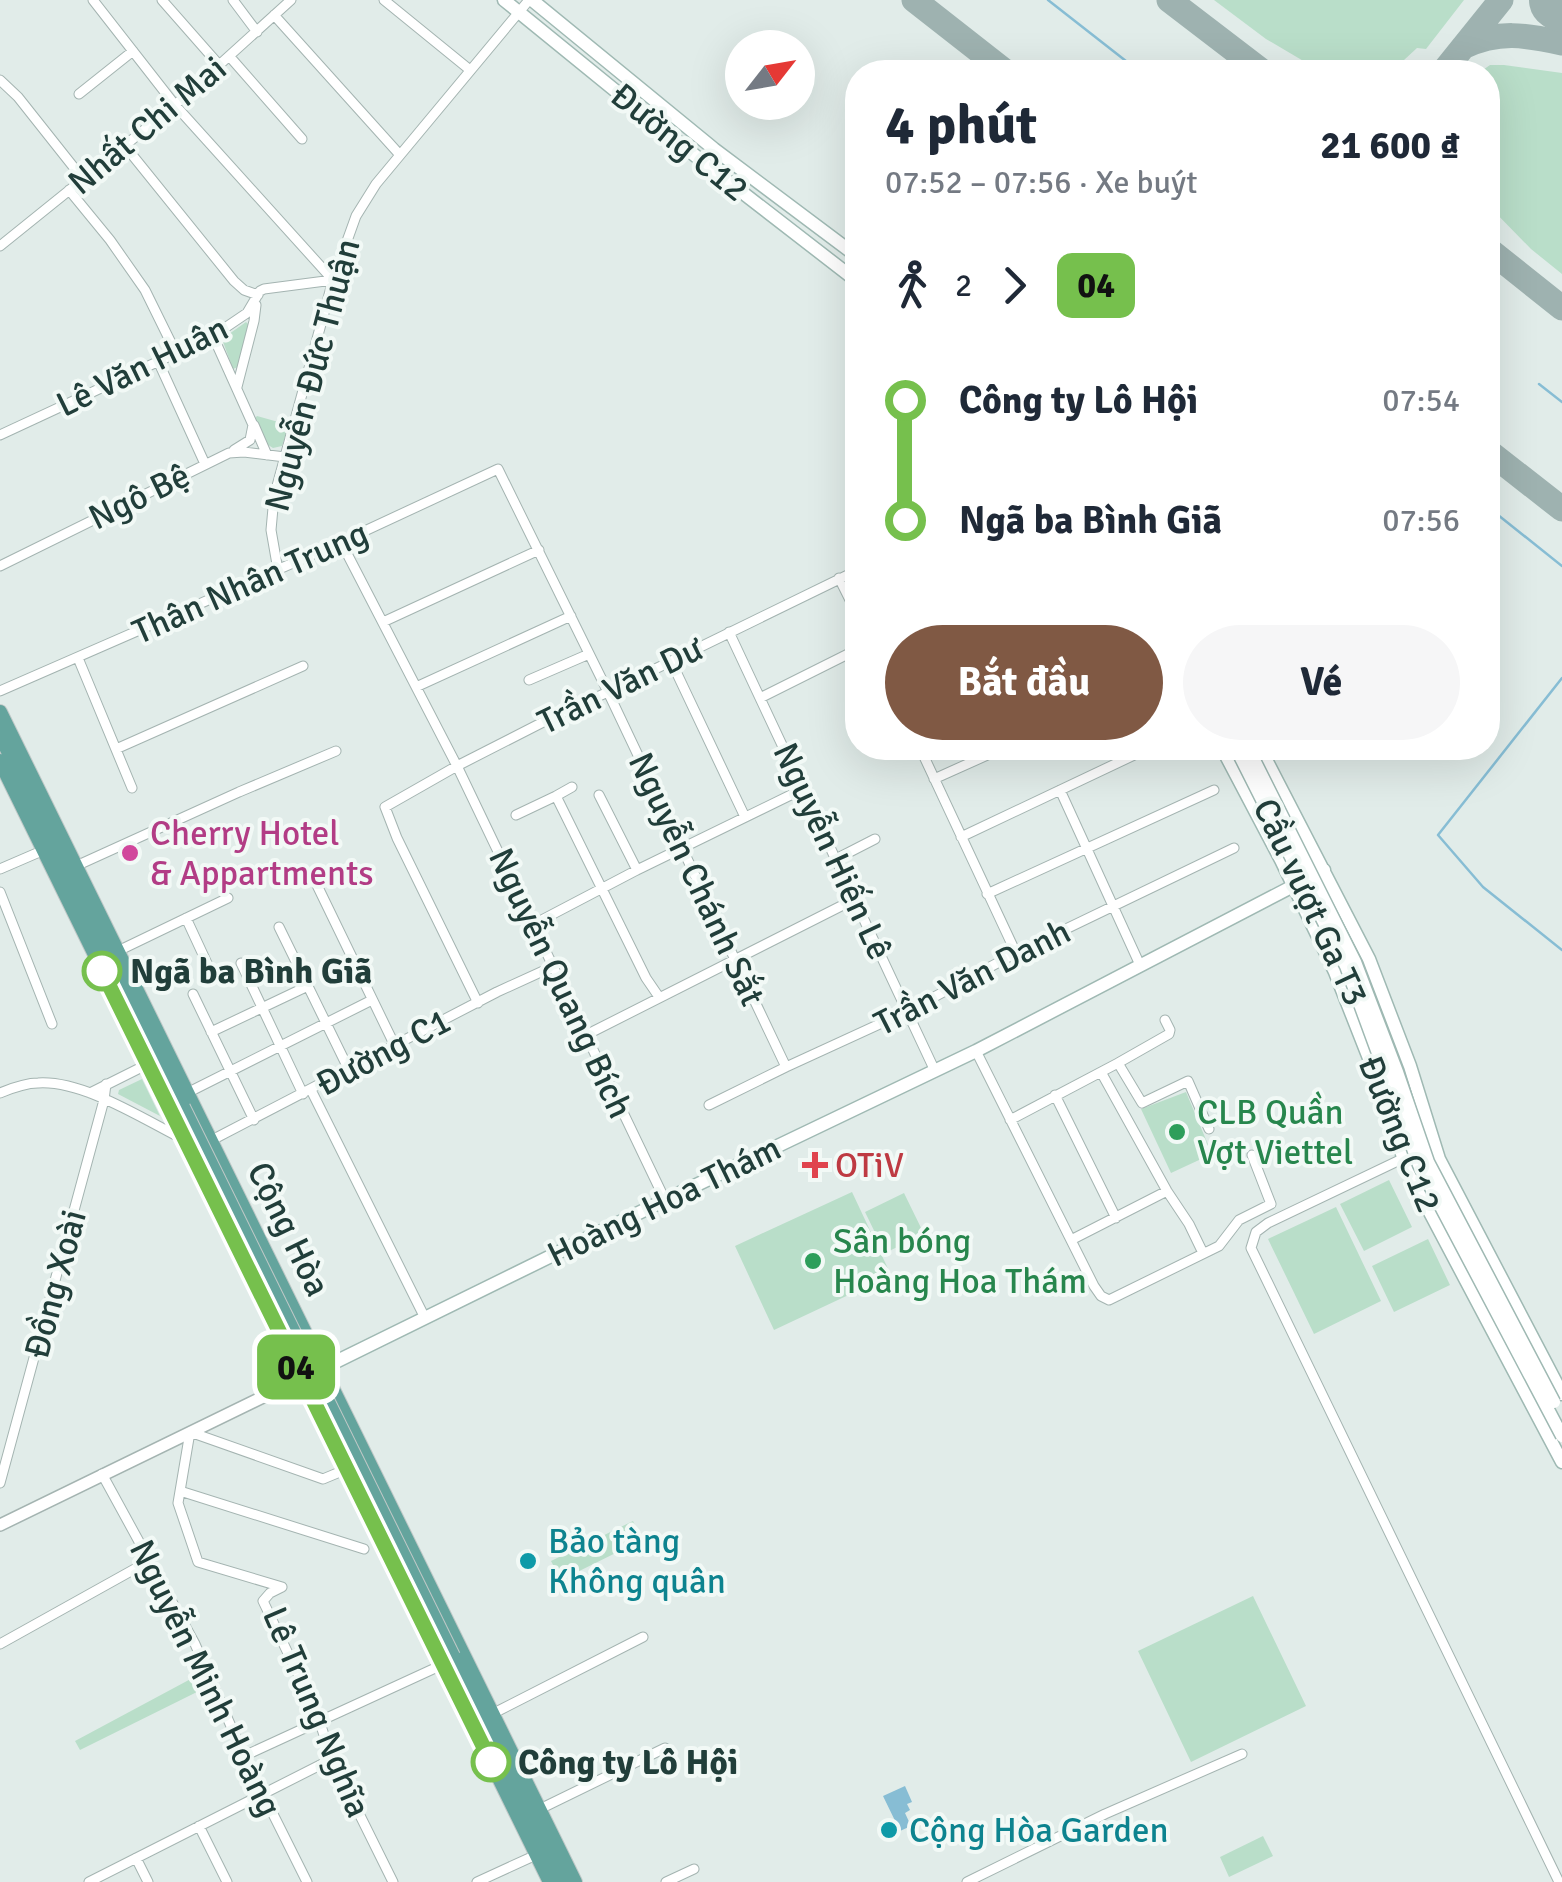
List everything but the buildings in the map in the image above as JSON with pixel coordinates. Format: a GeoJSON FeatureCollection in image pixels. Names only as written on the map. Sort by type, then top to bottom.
{"type":"FeatureCollection","features":[{"type":"Feature","properties":{"kind":"main road","name":"Đường C12"},"geometry":{"type":"LineString","coordinates":[[504,0],[845,272]]}},
{"type":"Feature","properties":{"kind":"main road","name":"Đường C12"},"geometry":{"type":"LineString","coordinates":[[531,0],[714,148],[845,247]]}},
{"type":"Feature","properties":{"kind":"main road","name":"Cộng Hòa"},"geometry":{"type":"LineString","coordinates":[[0,712],[118,951],[186,1100]]}},
{"type":"Feature","properties":{"kind":"main road","name":"Cộng Hòa"},"geometry":{"type":"LineString","coordinates":[[0,735],[186,1100],[212,1140],[575,1882]]}},
{"type":"Feature","properties":{"kind":"main road","name":"Đường C12"},"geometry":{"type":"LineString","coordinates":[[1228,760],[1334,972],[1408,1169],[1562,1462]]}},
{"type":"Feature","properties":{"kind":"main road","name":"Cầu vượt Ga T3"},"geometry":{"type":"LineString","coordinates":[[1242,760],[1346,966],[1419,1164],[1562,1436]]}},
{"type":"Feature","properties":{"kind":"main road","name":"Cầu vượt Ga T3"},"geometry":{"type":"LineString","coordinates":[[1254,760],[1355,962],[1428,1162],[1562,1417]]}},
{"type":"Feature","properties":{"kind":"main road","name":"Đường C12"},"geometry":{"type":"LineString","coordinates":[[1266,760],[1369,959],[1410,1066],[1439,1159],[1562,1394]]}},
{"type":"Feature","properties":{"kind":"main road","name":"Cộng Hòa"},"geometry":{"type":"LineString","coordinates":[[0,761],[347,1469],[563,1882]]}},
{"type":"Feature","properties":{"kind":"main road","name":"Hoàng Hoa Thám"},"geometry":{"type":"LineString","coordinates":[[302,1378],[976,1051],[1324,870]]}},
{"type":"Feature","properties":{"kind":"main road"},"geometry":{"type":"LineString","coordinates":[[186,1100],[448,1660]]}},
{"type":"Feature","properties":{"kind":"main road"},"geometry":{"type":"LineString","coordinates":[[273,1320],[295,1309]]}},
{"type":"Feature","properties":{"kind":"main road"},"geometry":{"type":"LineString","coordinates":[[1499,1342],[1532,1334]]}},
{"type":"Feature","properties":{"kind":"main road"},"geometry":{"type":"LineString","coordinates":[[330,1434],[351,1423]]}},
{"type":"Feature","properties":{"kind":"main road","name":"Cộng Hòa"},"geometry":{"type":"LineString","coordinates":[[448,1660],[550,1882]]}},
{"type":"Feature","properties":{"kind":"street"},"geometry":{"type":"LineString","coordinates":[[94,0],[175,105],[333,280]]}},
{"type":"Feature","properties":{"kind":"street"},"geometry":{"type":"LineString","coordinates":[[162,0],[220,66]]}},
{"type":"Feature","properties":{"kind":"street"},"geometry":{"type":"LineString","coordinates":[[232,0],[257,32]]}},
{"type":"Feature","properties":{"kind":"street","name":"Nhất Chi Mai"},"geometry":{"type":"LineString","coordinates":[[0,246],[175,105],[291,0]]}},
{"type":"Feature","properties":{"kind":"street"},"geometry":{"type":"LineString","coordinates":[[384,0],[470,70]]}},
{"type":"Feature","properties":{"kind":"street","name":"Nguyễn Đức Thuận"},"geometry":{"type":"LineString","coordinates":[[278,570],[271,517],[284,457],[351,228],[362,204],[400,155],[531,0]]}},
{"type":"Feature","properties":{"kind":"street"},"geometry":{"type":"LineString","coordinates":[[274,16],[400,155]]}},
{"type":"Feature","properties":{"kind":"street"},"geometry":{"type":"LineString","coordinates":[[79,94],[133,51]]}},
{"type":"Feature","properties":{"kind":"street"},"geometry":{"type":"LineString","coordinates":[[230,57],[302,139]]}},
{"type":"Feature","properties":{"kind":"street"},"geometry":{"type":"LineString","coordinates":[[0,80],[83,179]]}},
{"type":"Feature","properties":{"kind":"street"},"geometry":{"type":"LineString","coordinates":[[125,146],[234,281],[257,298],[237,387]]}},
{"type":"Feature","properties":{"kind":"street"},"geometry":{"type":"LineString","coordinates":[[69,190],[145,290],[176,354]]}},
{"type":"Feature","properties":{"kind":"street","name":"Lê Văn Huân"},"geometry":{"type":"LineString","coordinates":[[0,434],[213,336],[242,317],[269,288],[333,280]]}},
{"type":"Feature","properties":{"kind":"street"},"geometry":{"type":"LineString","coordinates":[[213,336],[267,455]]}},
{"type":"Feature","properties":{"kind":"street"},"geometry":{"type":"LineString","coordinates":[[158,362],[204,464]]}},
{"type":"Feature","properties":{"kind":"street"},"geometry":{"type":"LineString","coordinates":[[229,453],[252,438],[251,418]]}},
{"type":"Feature","properties":{"kind":"street","name":"Ngô Bệ"},"geometry":{"type":"LineString","coordinates":[[0,566],[229,453],[284,457]]}},
{"type":"Feature","properties":{"kind":"street","name":"Thân Nhân Trung"},"geometry":{"type":"LineString","coordinates":[[0,691],[342,542],[498,469]]}},
{"type":"Feature","properties":{"kind":"street","name":"Nguyễn Chánh Sắt"},"geometry":{"type":"LineString","coordinates":[[498,469],[786,1067]]}},
{"type":"Feature","properties":{"kind":"street","name":"Nguyễn Quang Bích"},"geometry":{"type":"LineString","coordinates":[[342,542],[457,766],[665,1200]]}},
{"type":"Feature","properties":{"kind":"street"},"geometry":{"type":"LineString","coordinates":[[383,622],[539,550]]}},
{"type":"Feature","properties":{"kind":"street","name":"Trần Văn Dư"},"geometry":{"type":"LineString","coordinates":[[478,1002],[385,807],[553,717],[845,575]]}},
{"type":"Feature","properties":{"kind":"street"},"geometry":{"type":"LineString","coordinates":[[839,578],[845,590]]}},
{"type":"Feature","properties":{"kind":"street"},"geometry":{"type":"LineString","coordinates":[[416,688],[571,616]]}},
{"type":"Feature","properties":{"kind":"street","name":"Nguyễn Hiến Lê"},"geometry":{"type":"LineString","coordinates":[[729,632],[935,1071]]}},
{"type":"Feature","properties":{"kind":"street"},"geometry":{"type":"LineString","coordinates":[[529,680],[589,654]]}},
{"type":"Feature","properties":{"kind":"street"},"geometry":{"type":"LineString","coordinates":[[760,698],[845,655]]}},
{"type":"Feature","properties":{"kind":"street"},"geometry":{"type":"LineString","coordinates":[[78,658],[132,788]]}},
{"type":"Feature","properties":{"kind":"street"},"geometry":{"type":"LineString","coordinates":[[671,662],[744,817]]}},
{"type":"Feature","properties":{"kind":"street"},"geometry":{"type":"LineString","coordinates":[[116,749],[303,666]]}},
{"type":"Feature","properties":{"kind":"street"},"geometry":{"type":"LineString","coordinates":[[76,866],[336,751]]}},
{"type":"Feature","properties":{"kind":"street"},"geometry":{"type":"LineString","coordinates":[[925,760],[1016,953]]}},
{"type":"Feature","properties":{"kind":"street"},"geometry":{"type":"LineString","coordinates":[[934,780],[977,760]]}},
{"type":"Feature","properties":{"kind":"street"},"geometry":{"type":"LineString","coordinates":[[961,837],[1124,760]]}},
{"type":"Feature","properties":{"kind":"street"},"geometry":{"type":"LineString","coordinates":[[516,815],[572,787]]}},
{"type":"Feature","properties":{"kind":"street"},"geometry":{"type":"LineString","coordinates":[[534,924],[803,789]]}},
{"type":"Feature","properties":{"kind":"street"},"geometry":{"type":"LineString","coordinates":[[1060,790],[1140,966]]}},
{"type":"Feature","properties":{"kind":"street"},"geometry":{"type":"LineString","coordinates":[[987,894],[1214,790]]}},
{"type":"Feature","properties":{"kind":"street"},"geometry":{"type":"LineString","coordinates":[[599,795],[637,870]]}},
{"type":"Feature","properties":{"kind":"street"},"geometry":{"type":"LineString","coordinates":[[556,796],[659,997]]}},
{"type":"Feature","properties":{"kind":"street"},"geometry":{"type":"LineString","coordinates":[[836,859],[875,839]]}},
{"type":"Feature","properties":{"kind":"street","name":"Trần Văn Danh"},"geometry":{"type":"LineString","coordinates":[[709,1105],[908,1011],[1016,953],[1234,848]]}},
{"type":"Feature","properties":{"kind":"street"},"geometry":{"type":"LineString","coordinates":[[0,869],[44,850]]}},
{"type":"Feature","properties":{"kind":"street"},"geometry":{"type":"LineString","coordinates":[[316,882],[394,1046]]}},
{"type":"Feature","properties":{"kind":"street"},"geometry":{"type":"LineString","coordinates":[[0,892],[52,1024]]}},
{"type":"Feature","properties":{"kind":"street"},"geometry":{"type":"LineString","coordinates":[[118,951],[228,898]]}},
{"type":"Feature","properties":{"kind":"street"},"geometry":{"type":"LineString","coordinates":[[586,1034],[855,899]]}},
{"type":"Feature","properties":{"kind":"street"},"geometry":{"type":"LineString","coordinates":[[186,918],[212,974]]}},
{"type":"Feature","properties":{"kind":"street"},"geometry":{"type":"LineString","coordinates":[[280,927],[349,1070]]}},
{"type":"Feature","properties":{"kind":"street"},"geometry":{"type":"LineString","coordinates":[[241,963],[280,1046],[424,1318]]}},
{"type":"Feature","properties":{"kind":"street","name":"Đường C1"},"geometry":{"type":"LineString","coordinates":[[212,1140],[554,966]]}},
{"type":"Feature","properties":{"kind":"street"},"geometry":{"type":"LineString","coordinates":[[211,1032],[308,986]]}},
{"type":"Feature","properties":{"kind":"street"},"geometry":{"type":"LineString","coordinates":[[193,994],[254,1120]]}},
{"type":"Feature","properties":{"kind":"street"},"geometry":{"type":"LineString","coordinates":[[186,1100],[230,1071],[372,1000]]}},
{"type":"Feature","properties":{"kind":"street"},"geometry":{"type":"LineString","coordinates":[[1010,1120],[1169,1034],[1166,1020]]}},
{"type":"Feature","properties":{"kind":"street"},"geometry":{"type":"LineString","coordinates":[[976,1051],[1094,1286],[1109,1300],[1219,1246],[1238,1220],[1271,1204],[1252,1155]]}},
{"type":"Feature","properties":{"kind":"street"},"geometry":{"type":"LineString","coordinates":[[1118,1063],[1142,1103],[1188,1080],[1209,1129]]}},
{"type":"Feature","properties":{"kind":"street"},"geometry":{"type":"LineString","coordinates":[[90,1093],[148,1064]]}},
{"type":"Feature","properties":{"kind":"street"},"geometry":{"type":"LineString","coordinates":[[1100,1072],[1204,1254]]}},
{"type":"Feature","properties":{"kind":"street"},"geometry":{"type":"LineString","coordinates":[[0,1093],[40,1082],[68,1085],[184,1139]]}},
{"type":"Feature","properties":{"kind":"street","name":"Đồng Xoài"},"geometry":{"type":"LineString","coordinates":[[0,1482],[106,1084]]}},
{"type":"Feature","properties":{"kind":"street"},"geometry":{"type":"LineString","coordinates":[[1054,1095],[1116,1218]]}},
{"type":"Feature","properties":{"kind":"street"},"geometry":{"type":"LineString","coordinates":[[1404,1158],[1268,1223],[1256,1232],[1252,1248],[1559,1882]]}},
{"type":"Feature","properties":{"kind":"street"},"geometry":{"type":"LineString","coordinates":[[1071,1240],[1167,1191]]}},
{"type":"Feature","properties":{"kind":"street","name":"Hoàng Hoa Thám"},"geometry":{"type":"LineString","coordinates":[[0,1526],[302,1378]]}},
{"type":"Feature","properties":{"kind":"street"},"geometry":{"type":"LineString","coordinates":[[190,1432],[323,1479],[347,1469]]}},
{"type":"Feature","properties":{"kind":"street","name":"Lê Trung Nghĩa"},"geometry":{"type":"LineString","coordinates":[[190,1432],[179,1507],[198,1562],[282,1587],[263,1601],[320,1721],[332,1759],[393,1882]]}},
{"type":"Feature","properties":{"kind":"street","name":"Nguyễn Minh Hoàng"},"geometry":{"type":"LineString","coordinates":[[102,1474],[194,1644],[307,1882]]}},
{"type":"Feature","properties":{"kind":"street"},"geometry":{"type":"LineString","coordinates":[[180,1491],[364,1550]]}},
{"type":"Feature","properties":{"kind":"street"},"geometry":{"type":"LineString","coordinates":[[0,1644],[149,1561]]}},
{"type":"Feature","properties":{"kind":"street"},"geometry":{"type":"LineString","coordinates":[[494,1713],[643,1637]]}},
{"type":"Feature","properties":{"kind":"street"},"geometry":{"type":"LineString","coordinates":[[244,1756],[448,1660]]}},
{"type":"Feature","properties":{"kind":"street"},"geometry":{"type":"LineString","coordinates":[[540,1809],[665,1748]]}},
{"type":"Feature","properties":{"kind":"street"},"geometry":{"type":"LineString","coordinates":[[966,1882],[1105,1814],[1242,1754]]}},
{"type":"Feature","properties":{"kind":"street"},"geometry":{"type":"LineString","coordinates":[[89,1882],[332,1759]]}},
{"type":"Feature","properties":{"kind":"street"},"geometry":{"type":"LineString","coordinates":[[199,1826],[228,1882]]}},
{"type":"Feature","properties":{"kind":"street"},"geometry":{"type":"LineString","coordinates":[[477,1882],[536,1855]]}},
{"type":"Feature","properties":{"kind":"street"},"geometry":{"type":"LineString","coordinates":[[136,1858],[148,1882]]}},
{"type":"Feature","properties":{"kind":"street"},"geometry":{"type":"LineString","coordinates":[[666,1882],[694,1869]]}},
{"type":"Feature","properties":{"kind":"green space"},"geometry":{"type":"Polygon","coordinates":[[[1214,0],[1464,0],[1426,49],[1417,48],[1404,60],[1302,60],[1214,0]]]}},
{"type":"Feature","properties":{"kind":"green space"},"geometry":{"type":"Polygon","coordinates":[[[1500,65],[1562,73],[1562,274],[1500,217],[1500,65]]]}},
{"type":"Feature","properties":{"kind":"green space"},"geometry":{"type":"Polygon","coordinates":[[[246,322],[238,367],[233,369],[222,339],[246,322]]]}},
{"type":"Feature","properties":{"kind":"green space"},"geometry":{"type":"Polygon","coordinates":[[[257,416],[289,425],[282,446],[273,448],[265,443],[254,419],[257,416]]]}},
{"type":"Feature","properties":{"kind":"green space"},"geometry":{"type":"Polygon","coordinates":[[[142,1079],[160,1116],[118,1094],[142,1079]]]}},
{"type":"Feature","properties":{"kind":"green space","name":"CLB Quần Vợt Viettel"},"geometry":{"type":"Polygon","coordinates":[[[1186,1092],[1212,1154],[1171,1173],[1141,1109],[1186,1092]]]}},
{"type":"Feature","properties":{"kind":"green space"},"geometry":{"type":"Polygon","coordinates":[[[1389,1180],[1412,1227],[1364,1251],[1340,1204],[1389,1180]]]}},
{"type":"Feature","properties":{"kind":"green space","name":"Sân bóng Hoàng Hoa Thám"},"geometry":{"type":"Polygon","coordinates":[[[852,1192],[891,1275],[774,1330],[735,1246],[852,1192]]]}},
{"type":"Feature","properties":{"kind":"green space"},"geometry":{"type":"Polygon","coordinates":[[[904,1193],[924,1234],[885,1253],[865,1212],[904,1193]]]}},
{"type":"Feature","properties":{"kind":"green space"},"geometry":{"type":"Polygon","coordinates":[[[1336,1207],[1381,1301],[1314,1334],[1268,1239],[1336,1207]]]}},
{"type":"Feature","properties":{"kind":"green space"},"geometry":{"type":"Polygon","coordinates":[[[1428,1239],[1450,1285],[1394,1312],[1372,1266],[1428,1239]]]}},
{"type":"Feature","properties":{"kind":"green space"},"geometry":{"type":"Polygon","coordinates":[[[633,1521],[642,1540],[561,1580],[551,1561],[633,1521]]]}},
{"type":"Feature","properties":{"kind":"green space"},"geometry":{"type":"Polygon","coordinates":[[[1253,1596],[1306,1706],[1191,1762],[1138,1651],[1253,1596]]]}},
{"type":"Feature","properties":{"kind":"green space"},"geometry":{"type":"Polygon","coordinates":[[[200,1674],[207,1687],[80,1750],[75,1741],[200,1674]]]}},
{"type":"Feature","properties":{"kind":"green space"},"geometry":{"type":"Polygon","coordinates":[[[1263,1836],[1273,1856],[1229,1877],[1220,1857],[1263,1836]]]}},
{"type":"Feature","properties":{"kind":"water"},"geometry":{"type":"Polygon","coordinates":[[[905,1786],[912,1802],[907,1804],[910,1810],[905,1813],[911,1826],[900,1831],[883,1796],[905,1786]]]}},
{"type":"Feature","properties":{"kind":"waterway"},"geometry":{"type":"LineString","coordinates":[[1048,0],[1125,60]]}},
{"type":"Feature","properties":{"kind":"waterway"},"geometry":{"type":"LineString","coordinates":[[1539,384],[1562,402]]}},
{"type":"Feature","properties":{"kind":"waterway"},"geometry":{"type":"LineString","coordinates":[[1500,517],[1562,566]]}},
{"type":"Feature","properties":{"kind":"waterway"},"geometry":{"type":"LineString","coordinates":[[1500,756],[1562,678]]}},
{"type":"Feature","properties":{"kind":"waterway"},"geometry":{"type":"LineString","coordinates":[[1497,760],[1438,835],[1483,887],[1562,950]]}},
{"type":"Feature","properties":{"kind":"taxiway"},"geometry":{"type":"LineString","coordinates":[[914,0],[991,60]]}},
{"type":"Feature","properties":{"kind":"taxiway"},"geometry":{"type":"LineString","coordinates":[[1169,0],[1247,60]]}},
{"type":"Feature","properties":{"kind":"taxiway"},"geometry":{"type":"LineString","coordinates":[[1453,60],[1501,0]]}},
{"type":"Feature","properties":{"kind":"taxiway"},"geometry":{"type":"LineString","coordinates":[[1463,47],[1488,38],[1512,36],[1562,43]]}},
{"type":"Feature","properties":{"kind":"taxiway"},"geometry":{"type":"LineString","coordinates":[[1500,259],[1562,308]]}},
{"type":"Feature","properties":{"kind":"taxiway"},"geometry":{"type":"LineString","coordinates":[[1500,460],[1562,509]]}},
{"type":"Feature","properties":{"kind":"bus line","name":"04"},"geometry":{"type":"LineString","coordinates":[[102,971],[491,1762]]}},
{"type":"Feature","properties":{"kind":"place","name":"Cherry Hotel & Appartments"},"geometry":{"type":"Point","coordinates":[130,853]}},
{"type":"Feature","properties":{"kind":"place","name":"Ngã ba Bình Giã"},"geometry":{"type":"Point","coordinates":[102,971]}},
{"type":"Feature","properties":{"kind":"place","name":"CLB Quần Vợt Viettel"},"geometry":{"type":"Point","coordinates":[1177,1132]}},
{"type":"Feature","properties":{"kind":"place","name":"OTiV"},"geometry":{"type":"Point","coordinates":[815,1165]}},
{"type":"Feature","properties":{"kind":"place","name":"Sân bóng Hoàng Hoa Thám"},"geometry":{"type":"Point","coordinates":[813,1261]}},
{"type":"Feature","properties":{"kind":"place","name":"Bảo tàng Không quân"},"geometry":{"type":"Point","coordinates":[528,1561]}},
{"type":"Feature","properties":{"kind":"place","name":"Công ty Lô Hội"},"geometry":{"type":"Point","coordinates":[491,1762]}},
{"type":"Feature","properties":{"kind":"place","name":"Cộng Hòa Garden"},"geometry":{"type":"Point","coordinates":[889,1830]}}]}
